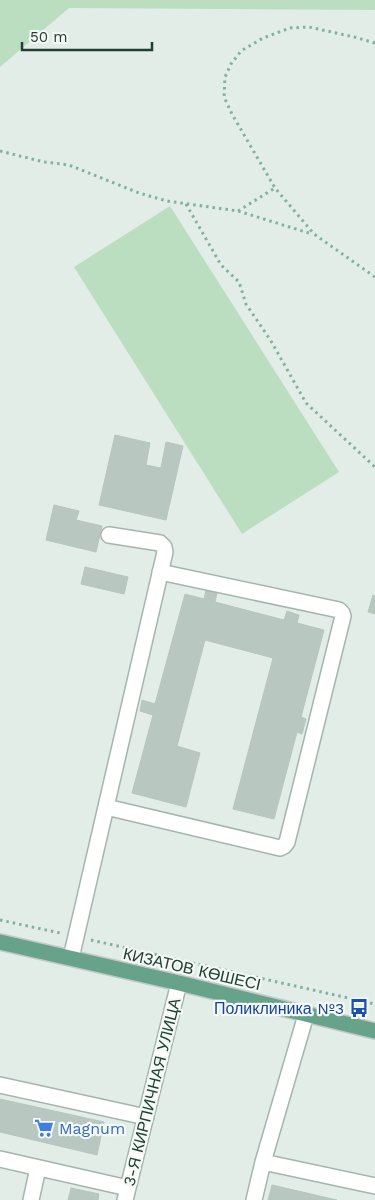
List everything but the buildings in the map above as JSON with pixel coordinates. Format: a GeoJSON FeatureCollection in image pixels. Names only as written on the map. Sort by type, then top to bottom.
{"type":"FeatureCollection","features":[{"type":"Feature","properties":{"kind":"main road","name":"КИЗАТОВ КӨШЕСІ"},"geometry":{"type":"LineString","coordinates":[[0,942],[180,983],[375,1031]]}},
{"type":"Feature","properties":{"kind":"street"},"geometry":{"type":"LineString","coordinates":[[71,958],[165,552],[164,547],[160,543],[109,535]]}},
{"type":"Feature","properties":{"kind":"street"},"geometry":{"type":"LineString","coordinates":[[106,807],[280,848],[284,846],[287,842],[343,616],[340,610],[160,572]]}},
{"type":"Feature","properties":{"kind":"street","name":"3-Я КИРПИЧНАЯ УЛИЦА"},"geometry":{"type":"LineString","coordinates":[[126,1194],[180,983]]}},
{"type":"Feature","properties":{"kind":"street"},"geometry":{"type":"LineString","coordinates":[[254,1200],[263,1162],[306,1014]]}},
{"type":"Feature","properties":{"kind":"street"},"geometry":{"type":"LineString","coordinates":[[0,1085],[146,1116]]}},
{"type":"Feature","properties":{"kind":"street"},"geometry":{"type":"LineString","coordinates":[[0,1159],[126,1194]]}},
{"type":"Feature","properties":{"kind":"street"},"geometry":{"type":"LineString","coordinates":[[263,1162],[375,1186]]}},
{"type":"Feature","properties":{"kind":"street"},"geometry":{"type":"LineString","coordinates":[[31,1200],[38,1168]]}},
{"type":"Feature","properties":{"kind":"path"},"geometry":{"type":"LineString","coordinates":[[375,43],[309,27],[290,28],[263,38],[241,50],[225,77],[224,97],[275,188],[314,234],[375,277]]}},
{"type":"Feature","properties":{"kind":"path"},"geometry":{"type":"LineString","coordinates":[[0,151],[69,166],[167,202],[238,211],[314,234]]}},
{"type":"Feature","properties":{"kind":"path"},"geometry":{"type":"LineString","coordinates":[[238,211],[275,188]]}},
{"type":"Feature","properties":{"kind":"path"},"geometry":{"type":"LineString","coordinates":[[186,204],[221,265],[239,282],[246,304],[271,340],[306,403],[375,467]]}},
{"type":"Feature","properties":{"kind":"path"},"geometry":{"type":"LineString","coordinates":[[0,920],[375,1004]]}},
{"type":"Feature","properties":{"kind":"green space"},"geometry":{"type":"Polygon","coordinates":[[[0,0],[375,0],[375,10],[69,8],[0,67],[0,0]]]}},
{"type":"Feature","properties":{"kind":"green space"},"geometry":{"type":"Polygon","coordinates":[[[170,206],[339,472],[242,534],[74,267],[170,206]]]}},
{"type":"Feature","properties":{"kind":"place","name":"Поликлиника №3"},"geometry":{"type":"Point","coordinates":[359,1008]}},
{"type":"Feature","properties":{"kind":"place","name":"Magnum"},"geometry":{"type":"Point","coordinates":[44,1128]}}]}
